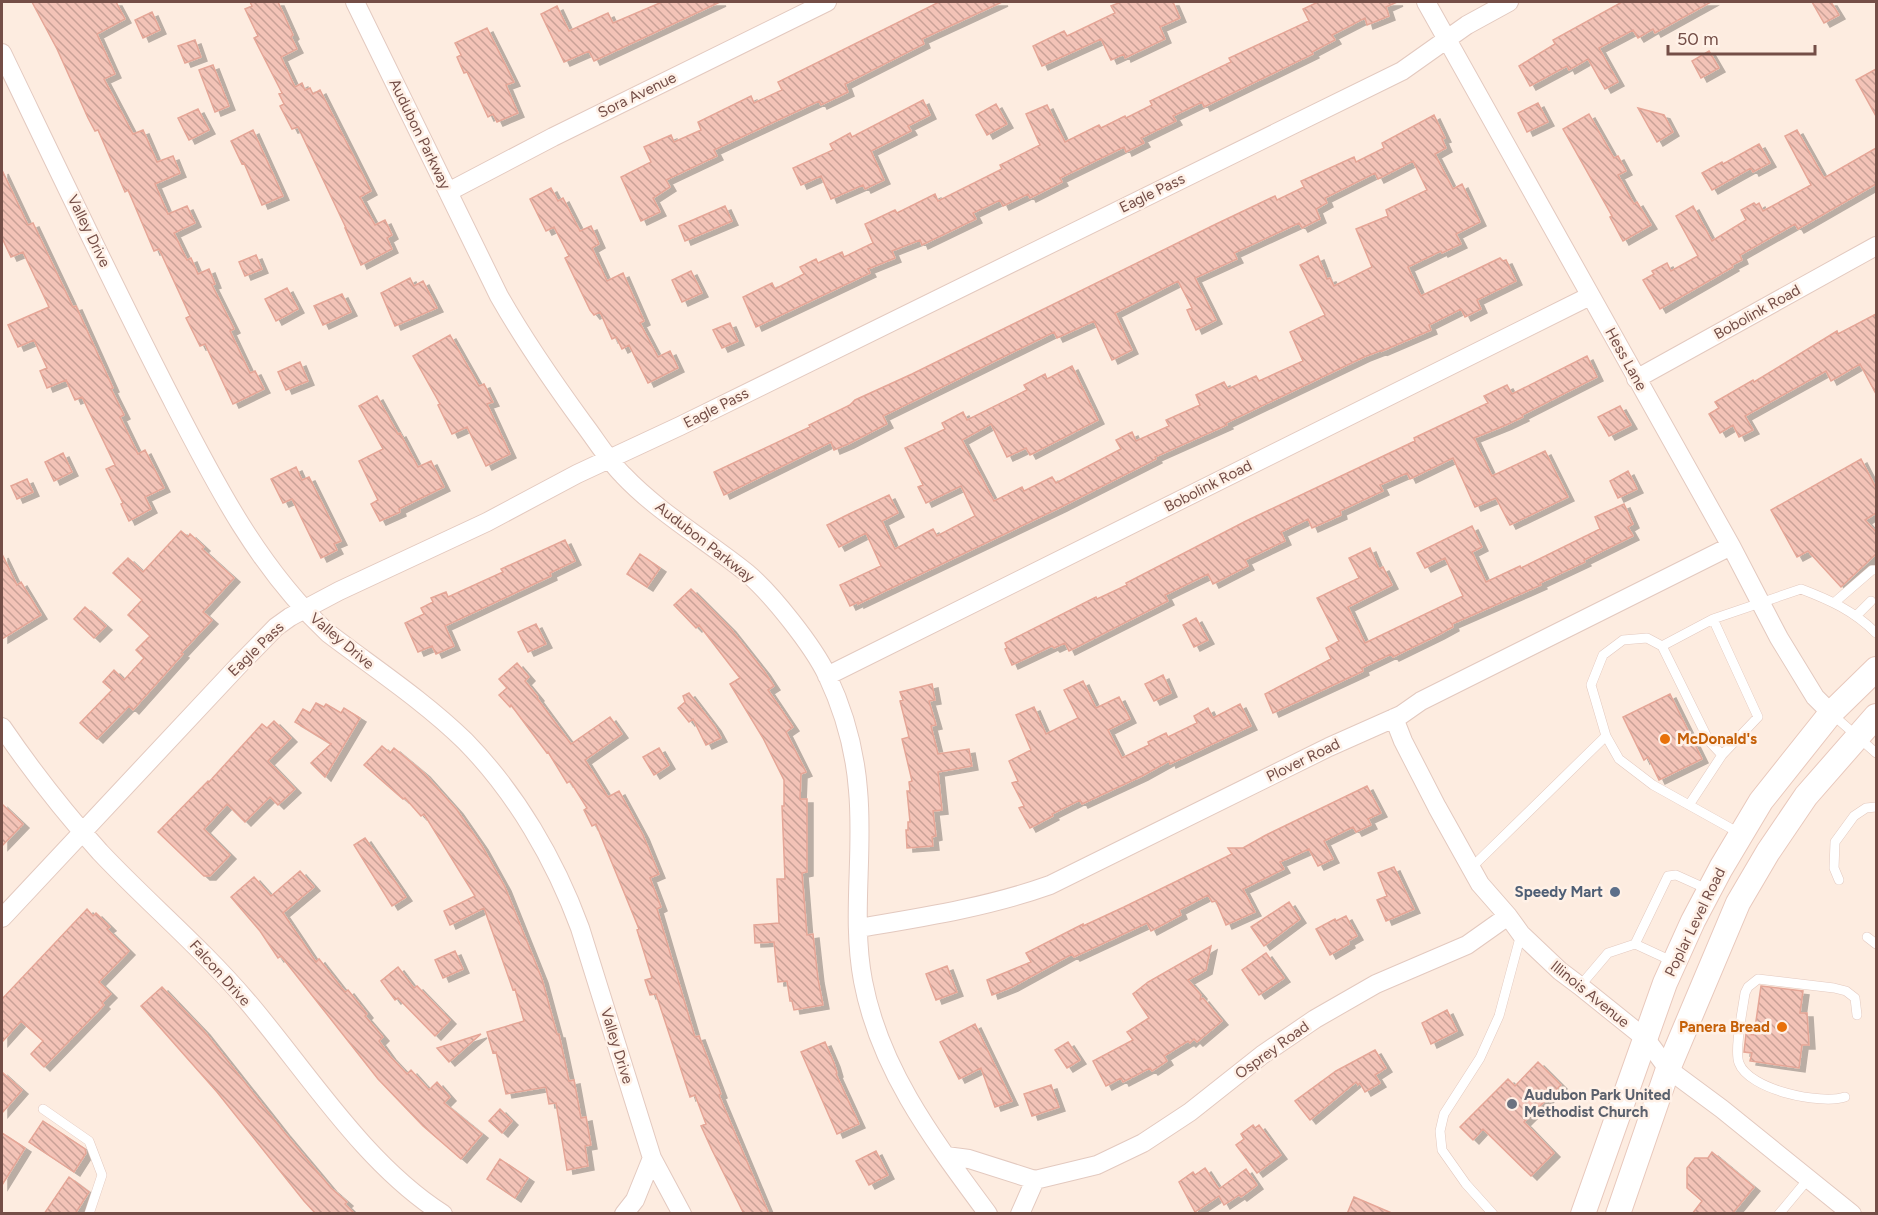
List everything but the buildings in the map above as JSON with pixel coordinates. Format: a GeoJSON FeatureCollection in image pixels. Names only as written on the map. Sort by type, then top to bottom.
{"type":"FeatureCollection","features":[{"type":"Feature","properties":{"kind":"main road","name":"Poplar Level Road"},"geometry":{"type":"LineString","coordinates":[[1583,1214],[1665,983],[1709,891],[1761,801],[1831,713],[1876,669]]}},
{"type":"Feature","properties":{"kind":"main road","name":"Poplar Level Road"},"geometry":{"type":"LineString","coordinates":[[1618,1214],[1668,1069],[1738,903],[1806,796],[1876,716]]}},
{"type":"Feature","properties":{"kind":"street","name":"Audubon Parkway"},"geometry":{"type":"LineString","coordinates":[[355,2],[499,296],[521,335],[623,475],[651,500],[749,575],[775,603],[816,655],[827,676],[844,722],[857,782],[862,979],[882,1043],[904,1092],[931,1137],[988,1214]]}},
{"type":"Feature","properties":{"kind":"street","name":"Sora Avenue"},"geometry":{"type":"LineString","coordinates":[[448,192],[553,137],[827,2]]}},
{"type":"Feature","properties":{"kind":"street","name":"Hess Lane"},"geometry":{"type":"LineString","coordinates":[[1426,2],[1731,546],[1787,652],[1810,688],[1831,713]]}},
{"type":"Feature","properties":{"kind":"street","name":"Eagle Pass"},"geometry":{"type":"LineString","coordinates":[[2,918],[276,627],[305,609],[487,522],[577,474],[610,460],[1402,71],[1467,25],[1509,2]]}},
{"type":"Feature","properties":{"kind":"street","name":"Valley Drive"},"geometry":{"type":"LineString","coordinates":[[2,53],[148,353],[207,467],[244,532],[285,589],[328,633],[450,728],[486,763],[517,806],[549,859],[570,903],[652,1158],[682,1214]]}},
{"type":"Feature","properties":{"kind":"street","name":"Bobolink Road"},"geometry":{"type":"LineString","coordinates":[[1636,379],[1876,246]]}},
{"type":"Feature","properties":{"kind":"street","name":"Bobolink Road"},"geometry":{"type":"LineString","coordinates":[[827,676],[1590,296]]}},
{"type":"Feature","properties":{"kind":"street","name":"Plover Road"},"geometry":{"type":"LineString","coordinates":[[859,928],[954,912],[1050,885],[1329,747],[1394,718],[1421,701],[1731,546]]}},
{"type":"Feature","properties":{"kind":"street","name":"Illinois Avenue"},"geometry":{"type":"LineString","coordinates":[[1394,718],[1427,788],[1480,884],[1508,915],[1521,934],[1560,971],[1646,1039],[1668,1069],[1722,1109],[1852,1214]]}},
{"type":"Feature","properties":{"kind":"street","name":"Falcon Drive"},"geometry":{"type":"LineString","coordinates":[[2,728],[67,814],[102,853],[200,949],[239,992],[369,1149],[420,1197],[443,1214]]}},
{"type":"Feature","properties":{"kind":"street","name":"Osprey Road"},"geometry":{"type":"LineString","coordinates":[[1035,1180],[1097,1165],[1143,1143],[1190,1112],[1262,1055],[1315,1019],[1376,984],[1467,945],[1508,915]]}},
{"type":"Feature","properties":{"kind":"street"},"geometry":{"type":"LineString","coordinates":[[946,1156],[969,1159],[1035,1180],[1020,1214]]}},
{"type":"Feature","properties":{"kind":"street"},"geometry":{"type":"LineString","coordinates":[[624,1214],[635,1200],[652,1158]]}},
{"type":"Feature","properties":{"kind":"lane"},"geometry":{"type":"LineString","coordinates":[[1835,602],[1872,570],[1876,570]]}},
{"type":"Feature","properties":{"kind":"lane"},"geometry":{"type":"LineString","coordinates":[[1662,646],[1713,620],[1801,589],[1835,602],[1857,615],[1876,632]]}},
{"type":"Feature","properties":{"kind":"lane"},"geometry":{"type":"LineString","coordinates":[[1857,615],[1871,601]]}},
{"type":"Feature","properties":{"kind":"lane"},"geometry":{"type":"LineString","coordinates":[[1689,806],[1722,755],[1758,717],[1713,620]]}},
{"type":"Feature","properties":{"kind":"lane"},"geometry":{"type":"LineString","coordinates":[[1722,755],[1709,741],[1662,646],[1647,638],[1623,640],[1603,655],[1591,685],[1606,736],[1619,759],[1653,784],[1741,834]]}},
{"type":"Feature","properties":{"kind":"lane"},"geometry":{"type":"LineString","coordinates":[[1831,713],[1876,753]]}},
{"type":"Feature","properties":{"kind":"lane"},"geometry":{"type":"LineString","coordinates":[[1471,868],[1606,736]]}},
{"type":"Feature","properties":{"kind":"lane"},"geometry":{"type":"LineString","coordinates":[[1839,880],[1834,868],[1835,842],[1854,816],[1866,808],[1876,807]]}},
{"type":"Feature","properties":{"kind":"lane"},"geometry":{"type":"LineString","coordinates":[[1635,944],[1668,876],[1676,874],[1709,891]]}},
{"type":"Feature","properties":{"kind":"lane"},"geometry":{"type":"LineString","coordinates":[[1493,1214],[1466,1184],[1442,1150],[1440,1131],[1444,1114],[1480,1058],[1499,1016],[1521,934]]}},
{"type":"Feature","properties":{"kind":"lane"},"geometry":{"type":"LineString","coordinates":[[1867,937],[1876,944]]}},
{"type":"Feature","properties":{"kind":"lane"},"geometry":{"type":"LineString","coordinates":[[1580,986],[1608,953],[1635,944],[1674,963]]}},
{"type":"Feature","properties":{"kind":"lane"},"geometry":{"type":"LineString","coordinates":[[1845,1097],[1835,1101],[1793,1095],[1761,1083],[1748,1074],[1739,1064],[1737,1053],[1745,993],[1748,987],[1758,979],[1834,988],[1846,991],[1855,998],[1857,1015]]}},
{"type":"Feature","properties":{"kind":"lane"},"geometry":{"type":"LineString","coordinates":[[43,1110],[89,1141],[102,1175],[89,1214]]}},
{"type":"Feature","properties":{"kind":"lane"},"geometry":{"type":"LineString","coordinates":[[1779,1214],[1809,1178]]}},
{"type":"Feature","properties":{"kind":"place","name":"McDonald's"},"geometry":{"type":"Point","coordinates":[1665,739]}},
{"type":"Feature","properties":{"kind":"place","name":"Speedy Mart"},"geometry":{"type":"Point","coordinates":[1615,892]}},
{"type":"Feature","properties":{"kind":"place","name":"Panera Bread"},"geometry":{"type":"Point","coordinates":[1782,1027]}},
{"type":"Feature","properties":{"kind":"place","name":"Audubon Park United Methodist Church"},"geometry":{"type":"Point","coordinates":[1512,1104]}}]}
